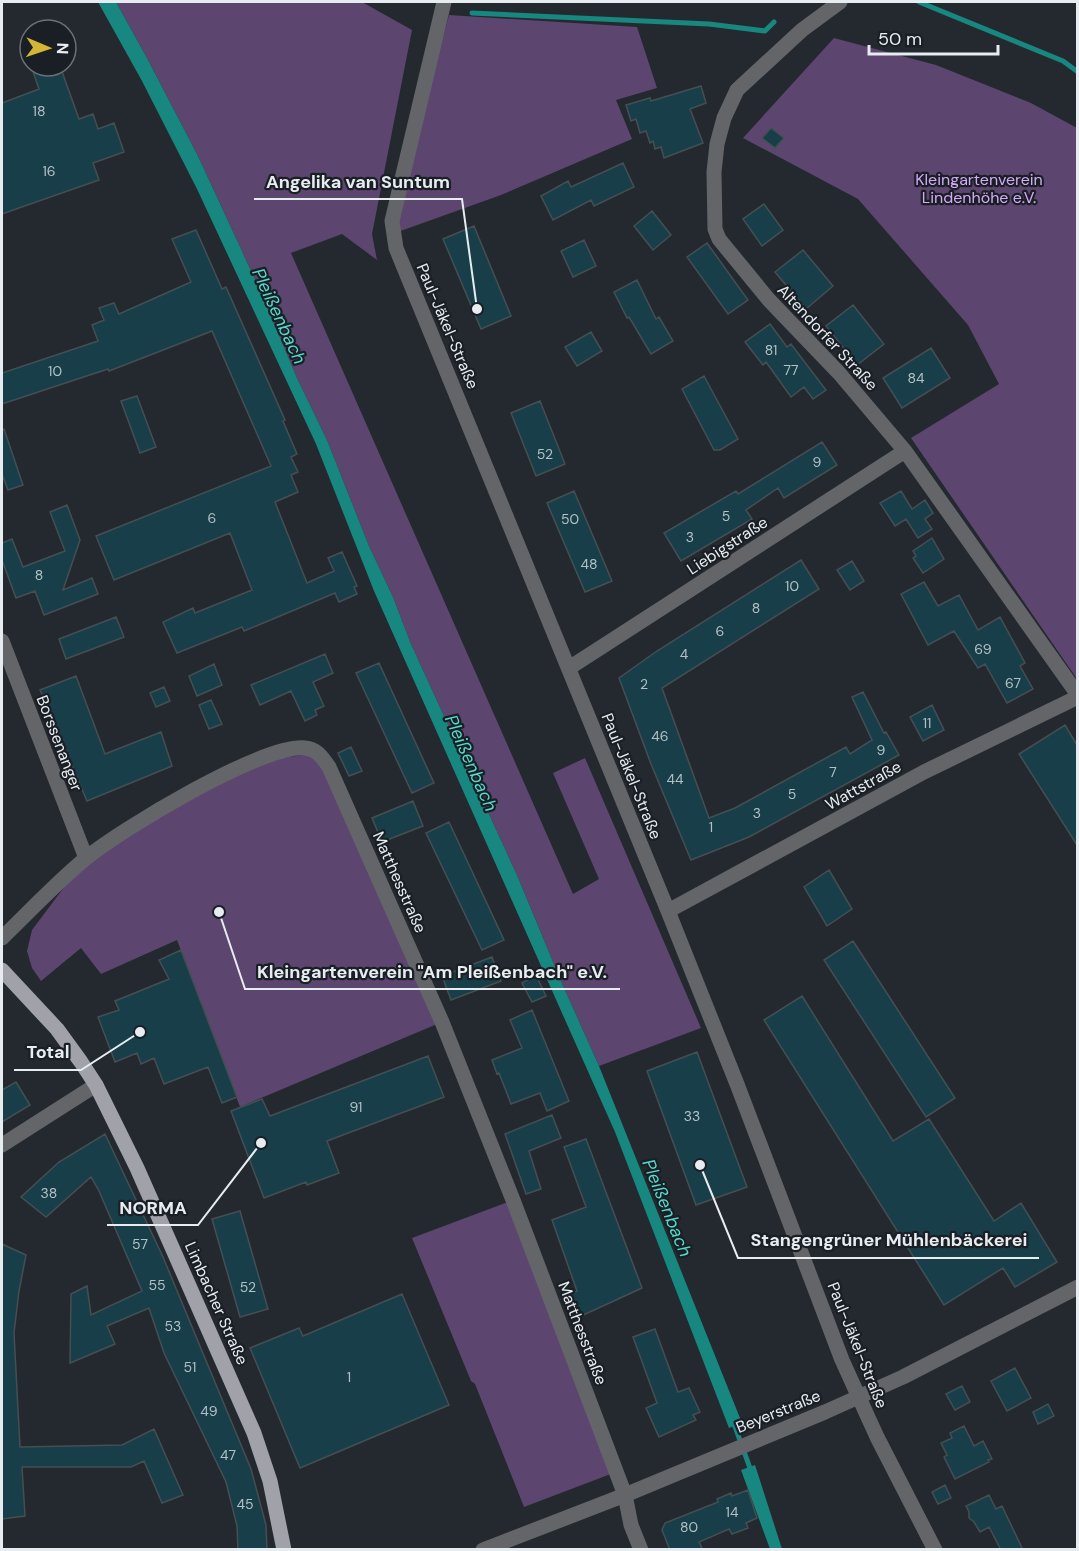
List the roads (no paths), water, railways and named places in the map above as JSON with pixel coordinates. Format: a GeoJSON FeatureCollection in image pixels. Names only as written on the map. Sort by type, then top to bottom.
{"type":"FeatureCollection","features":[{"type":"Feature","properties":{"kind":"main road","name":"Limbacher Straße"},"geometry":{"type":"LineString","coordinates":[[2,970],[57,1029],[96,1085],[137,1168],[254,1433],[270,1481],[284,1550]]}},
{"type":"Feature","properties":{"kind":"street","name":"Paul-Jäkel-Straße"},"geometry":{"type":"LineString","coordinates":[[444,2],[394,211],[393,237],[668,911],[737,1084],[842,1360],[877,1437],[935,1550]]}},
{"type":"Feature","properties":{"kind":"street","name":"Altendorfer Straße"},"geometry":{"type":"LineString","coordinates":[[840,2],[802,30],[737,90],[724,118],[717,144],[714,172],[715,229],[719,239],[769,300],[839,373],[905,451],[1077,696]]}},
{"type":"Feature","properties":{"kind":"street","name":"Liebigstraße"},"geometry":{"type":"LineString","coordinates":[[569,668],[905,451]]}},
{"type":"Feature","properties":{"kind":"street","name":"Borssenanger"},"geometry":{"type":"LineString","coordinates":[[2,640],[86,858]]}},
{"type":"Feature","properties":{"kind":"street","name":"Wattstraße"},"geometry":{"type":"LineString","coordinates":[[668,911],[924,772],[1077,696]]}},
{"type":"Feature","properties":{"kind":"street","name":"Matthesstraße"},"geometry":{"type":"LineString","coordinates":[[2,938],[86,858],[136,824],[199,788],[270,754],[291,748],[306,748],[319,753],[329,767],[442,1022],[625,1495],[631,1525],[641,1550]]}},
{"type":"Feature","properties":{"kind":"street"},"geometry":{"type":"LineString","coordinates":[[3,1147],[96,1085]]}},
{"type":"Feature","properties":{"kind":"street","name":"Beyerstraße"},"geometry":{"type":"LineString","coordinates":[[483,1550],[625,1495],[859,1397],[1077,1287]]}},
{"type":"Feature","properties":{"kind":"waterway"},"geometry":{"type":"LineString","coordinates":[[919,2],[1063,61],[1078,72]]}},
{"type":"Feature","properties":{"kind":"waterway"},"geometry":{"type":"LineString","coordinates":[[472,13],[709,24],[765,31],[774,22]]}},
{"type":"Feature","properties":{"kind":"waterway","name":"Pleißenbach"},"geometry":{"type":"LineString","coordinates":[[733,1421],[751,1471]]}},
{"type":"Feature","properties":{"kind":"place","name":"Angelika van Suntum"},"geometry":{"type":"Point","coordinates":[477,309]}},
{"type":"Feature","properties":{"kind":"place","name":"Kleingartenverein \"Am Pleißenbach\" e.V."},"geometry":{"type":"Point","coordinates":[219,912]}},
{"type":"Feature","properties":{"kind":"place","name":"Total"},"geometry":{"type":"Point","coordinates":[140,1032]}},
{"type":"Feature","properties":{"kind":"place","name":"NORMA"},"geometry":{"type":"Point","coordinates":[261,1143]}},
{"type":"Feature","properties":{"kind":"place","name":"Stangengrüner Mühlenbäckerei"},"geometry":{"type":"Point","coordinates":[700,1165]}},
{"type":"Feature","properties":{"kind":"park label","name":"Kleingartenverein Lindenhöhe e.V."},"geometry":{"type":"Point","coordinates":[979,188]}}]}
